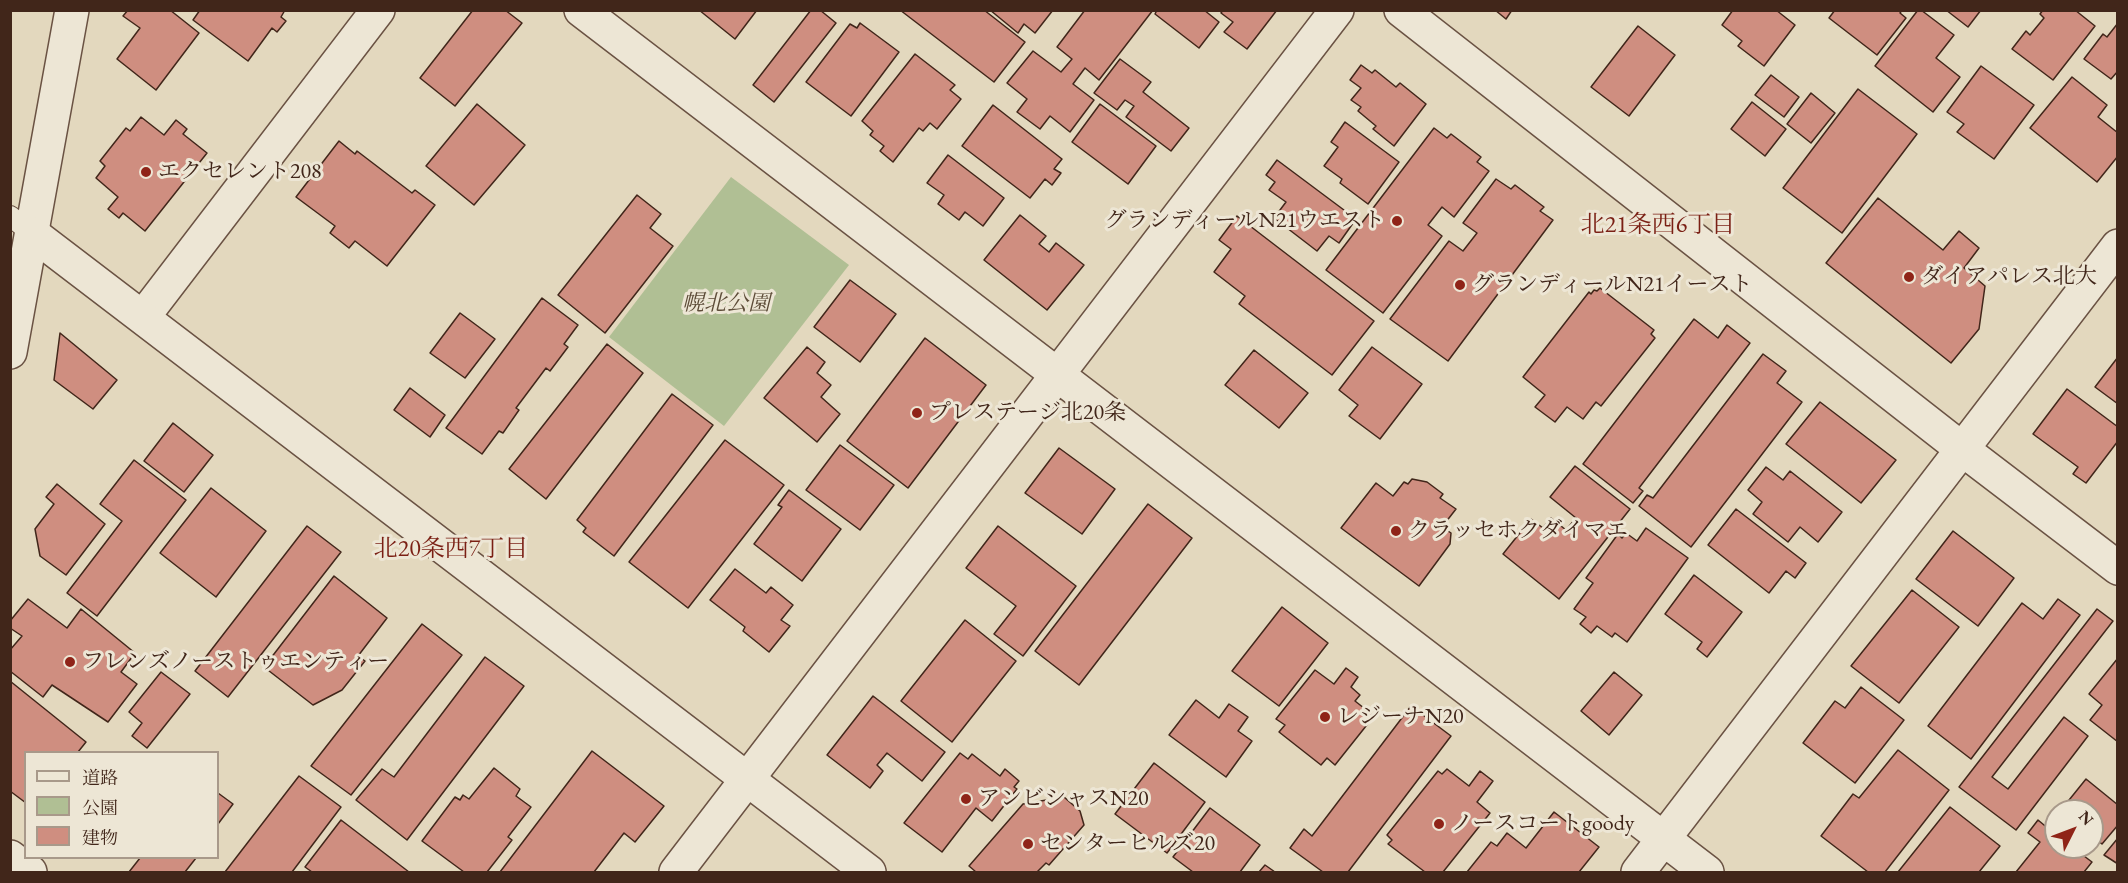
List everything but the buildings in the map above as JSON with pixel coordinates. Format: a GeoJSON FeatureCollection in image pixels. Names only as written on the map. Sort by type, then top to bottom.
{"type":"FeatureCollection","features":[{"type":"Feature","properties":{"kind":"street"},"geometry":{"type":"LineString","coordinates":[[10,352],[22,225],[72,10]]}},
{"type":"Feature","properties":{"kind":"street"},"geometry":{"type":"LineString","coordinates":[[143,317],[378,10]]}},
{"type":"Feature","properties":{"kind":"street"},"geometry":{"type":"LineString","coordinates":[[580,10],[1707,873]]}},
{"type":"Feature","properties":{"kind":"street"},"geometry":{"type":"LineString","coordinates":[[676,873],[1337,10]]}},
{"type":"Feature","properties":{"kind":"street"},"geometry":{"type":"LineString","coordinates":[[1401,10],[1962,449],[2118,568]]}},
{"type":"Feature","properties":{"kind":"street"},"geometry":{"type":"LineString","coordinates":[[22,225],[869,873]]}},
{"type":"Feature","properties":{"kind":"street"},"geometry":{"type":"LineString","coordinates":[[1638,873],[2118,246]]}},
{"type":"Feature","properties":{"kind":"street"},"geometry":{"type":"LineString","coordinates":[[10,857],[30,873]]}},
{"type":"Feature","properties":{"kind":"green space","name":"幌北公園"},"geometry":{"type":"Polygon","coordinates":[[[731,177],[849,265],[724,426],[609,337],[731,177]]]}},
{"type":"Feature","properties":{"kind":"place","name":"エクセレント208"},"geometry":{"type":"Point","coordinates":[146,172]}},
{"type":"Feature","properties":{"kind":"place","name":"グランディールN21ウエスト"},"geometry":{"type":"Point","coordinates":[1397,221]}},
{"type":"Feature","properties":{"kind":"place","name":"ダイアパレス北大"},"geometry":{"type":"Point","coordinates":[1909,277]}},
{"type":"Feature","properties":{"kind":"place","name":"グランディールN21イースト"},"geometry":{"type":"Point","coordinates":[1460,285]}},
{"type":"Feature","properties":{"kind":"place","name":"プレステージ北20条"},"geometry":{"type":"Point","coordinates":[917,413]}},
{"type":"Feature","properties":{"kind":"place","name":"クラッセホクダイマエ"},"geometry":{"type":"Point","coordinates":[1396,531]}},
{"type":"Feature","properties":{"kind":"place","name":"フレンズノーストゥエンティー"},"geometry":{"type":"Point","coordinates":[70,662]}},
{"type":"Feature","properties":{"kind":"place","name":"レジーナN20"},"geometry":{"type":"Point","coordinates":[1325,717]}},
{"type":"Feature","properties":{"kind":"place","name":"アンビシャスN20"},"geometry":{"type":"Point","coordinates":[966,799]}},
{"type":"Feature","properties":{"kind":"place","name":"ノースコートgoody"},"geometry":{"type":"Point","coordinates":[1439,824]}},
{"type":"Feature","properties":{"kind":"place","name":"センターヒルズ20"},"geometry":{"type":"Point","coordinates":[1028,844]}},
{"type":"Feature","properties":{"kind":"district","name":"北21条西6丁目"},"geometry":{"type":"Point","coordinates":[1658,225]}},
{"type":"Feature","properties":{"kind":"district","name":"北20条西7丁目"},"geometry":{"type":"Point","coordinates":[451,549]}}]}
